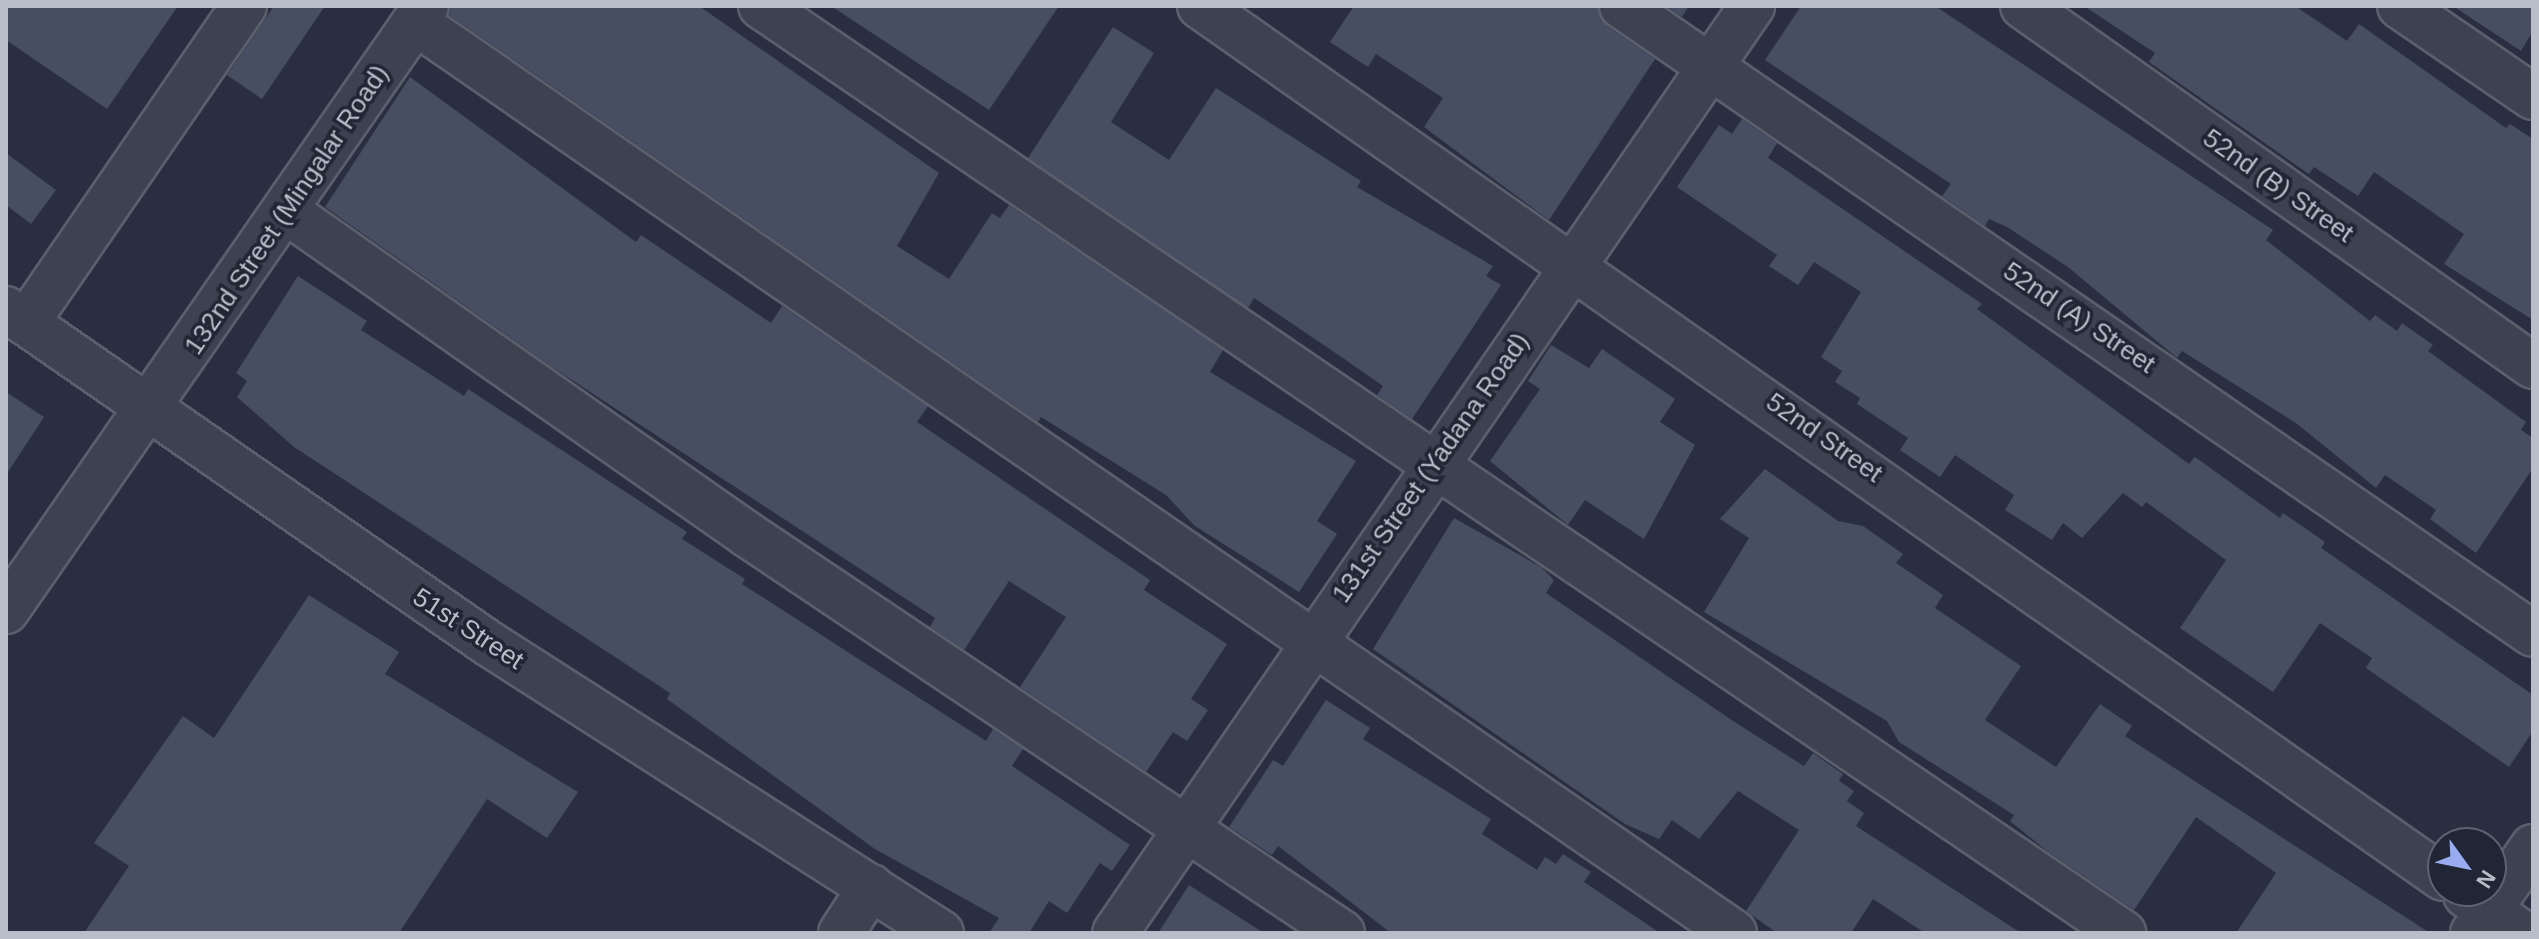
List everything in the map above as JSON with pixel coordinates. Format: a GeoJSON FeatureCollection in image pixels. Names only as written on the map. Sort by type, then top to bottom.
{"type":"FeatureCollection","features":[{"type":"Feature","properties":{"kind":"street"},"geometry":{"type":"LineString","coordinates":[[16,316],[244,6]]}},
{"type":"Feature","properties":{"kind":"street"},"geometry":{"type":"LineString","coordinates":[[761,6],[1436,461],[2123,933]]}},
{"type":"Feature","properties":{"kind":"street","name":"52nd Street"},"geometry":{"type":"LineString","coordinates":[[1200,6],[1573,263],[2427,867]]}},
{"type":"Feature","properties":{"kind":"street","name":"52nd (A) Street"},"geometry":{"type":"LineString","coordinates":[[1622,6],[2533,634]]}},
{"type":"Feature","properties":{"kind":"street","name":"131st Street (Yadana Road)"},"geometry":{"type":"LineString","coordinates":[[1115,933],[1310,643],[1752,6]]}},
{"type":"Feature","properties":{"kind":"street","name":"52nd (B) Street"},"geometry":{"type":"LineString","coordinates":[[2023,6],[2533,366]]}},
{"type":"Feature","properties":{"kind":"street"},"geometry":{"type":"LineString","coordinates":[[2400,6],[2533,97]]}},
{"type":"Feature","properties":{"kind":"street"},"geometry":{"type":"LineString","coordinates":[[420,14],[1310,643],[1734,933]]}},
{"type":"Feature","properties":{"kind":"street","name":"132nd Street (Mingalar Road)"},"geometry":{"type":"LineString","coordinates":[[6,611],[148,414],[420,14]]}},
{"type":"Feature","properties":{"kind":"street"},"geometry":{"type":"LineString","coordinates":[[286,211],[748,535],[1188,824],[1342,933]]}},
{"type":"Feature","properties":{"kind":"street","name":"51st Street"},"geometry":{"type":"LineString","coordinates":[[16,316],[148,414],[941,933]]}},
{"type":"Feature","properties":{"kind":"street"},"geometry":{"type":"LineString","coordinates":[[2486,917],[2533,847]]}},
{"type":"Feature","properties":{"kind":"street"},"geometry":{"type":"LineString","coordinates":[[841,933],[871,887]]}},
{"type":"Feature","properties":{"kind":"building"},"geometry":{"type":"Polygon","coordinates":[[[6,6],[178,6],[107,109],[6,40],[6,6]]]}},
{"type":"Feature","properties":{"kind":"building"},"geometry":{"type":"Polygon","coordinates":[[[274,6],[325,6],[262,99],[227,75],[274,6]]]}},
{"type":"Feature","properties":{"kind":"building"},"geometry":{"type":"Polygon","coordinates":[[[451,6],[699,6],[939,173],[897,246],[949,279],[992,213],[1000,218],[1009,205],[1223,350],[1210,372],[1356,461],[1317,521],[1337,534],[1299,592],[1195,526],[1166,495],[1041,417],[1038,422],[449,15],[451,6]]]}},
{"type":"Feature","properties":{"kind":"building"},"geometry":{"type":"Polygon","coordinates":[[[831,6],[1059,6],[989,110],[831,6]]]}},
{"type":"Feature","properties":{"kind":"building"},"geometry":{"type":"Polygon","coordinates":[[[1354,6],[1597,6],[1607,26],[1655,59],[1549,220],[1424,127],[1443,98],[1376,54],[1368,67],[1330,42],[1354,6]]]}},
{"type":"Feature","properties":{"kind":"building"},"geometry":{"type":"Polygon","coordinates":[[[1666,6],[1689,6],[1682,17],[1666,6]]]}},
{"type":"Feature","properties":{"kind":"building"},"geometry":{"type":"Polygon","coordinates":[[[1801,6],[1935,6],[2273,230],[2266,240],[2370,321],[2375,315],[2397,331],[2402,323],[2433,345],[2428,351],[2526,422],[2521,430],[2533,438],[2533,468],[2476,553],[2430,519],[2436,510],[2385,475],[2376,488],[2296,423],[2182,351],[2177,358],[2068,267],[2007,227],[1989,219],[1985,226],[1942,196],[1951,184],[1765,60],[1801,6]]]}},
{"type":"Feature","properties":{"kind":"building"},"geometry":{"type":"Polygon","coordinates":[[[2084,6],[2295,6],[2347,41],[2359,24],[2506,128],[2510,124],[2533,139],[2533,320],[2444,264],[2464,234],[2374,172],[2358,196],[2314,167],[2309,174],[2149,62],[2155,53],[2084,6]]]}},
{"type":"Feature","properties":{"kind":"building"},"geometry":{"type":"Polygon","coordinates":[[[2453,6],[2533,6],[2533,31],[2521,51],[2453,6]]]}},
{"type":"Feature","properties":{"kind":"building"},"geometry":{"type":"Polygon","coordinates":[[[1113,27],[1154,53],[1111,122],[1169,160],[1216,88],[1361,181],[1357,187],[1493,266],[1486,276],[1501,285],[1412,419],[1377,395],[1383,386],[1340,356],[1254,298],[1248,308],[1028,158],[1113,27]]]}},
{"type":"Feature","properties":{"kind":"building"},"geometry":{"type":"Polygon","coordinates":[[[410,77],[636,242],[641,235],[771,323],[782,306],[928,406],[917,422],[1150,580],[1144,590],[1227,644],[1191,699],[1208,710],[1187,741],[1173,732],[1146,772],[1020,687],[1066,617],[1009,581],[964,650],[930,627],[935,618],[549,365],[325,207],[410,77]]]}},
{"type":"Feature","properties":{"kind":"building"},"geometry":{"type":"Polygon","coordinates":[[[1742,119],[1777,143],[1768,158],[1982,304],[1977,309],[2189,464],[2195,457],[2280,518],[2283,513],[2325,542],[2321,548],[2533,695],[2533,731],[2509,767],[2366,668],[2372,658],[2320,623],[2273,692],[2180,628],[2226,560],[2146,502],[2142,507],[2123,493],[2082,538],[2063,523],[2052,540],[2005,510],[2014,495],[1955,455],[1940,477],[1900,450],[1908,438],[1857,404],[1860,398],[1835,382],[1842,371],[1821,357],[1861,292],[1814,262],[1798,285],[1769,266],[1777,255],[1677,187],[1719,125],[1732,134],[1742,119]]]}},
{"type":"Feature","properties":{"kind":"building"},"geometry":{"type":"Polygon","coordinates":[[[6,153],[56,190],[31,224],[6,205],[6,153]]]}},
{"type":"Feature","properties":{"kind":"building"},"geometry":{"type":"Polygon","coordinates":[[[298,276],[367,321],[361,330],[464,396],[468,389],[687,532],[682,539],[745,579],[742,584],[986,741],[993,729],[1023,749],[1012,766],[1130,845],[1112,871],[1100,863],[1067,913],[1049,901],[1029,933],[989,933],[999,918],[875,849],[667,699],[670,693],[294,447],[237,397],[247,381],[236,373],[298,276]]]}},
{"type":"Feature","properties":{"kind":"building"},"geometry":{"type":"Polygon","coordinates":[[[1551,345],[1589,368],[1602,349],[1675,399],[1660,422],[1695,445],[1644,539],[1585,500],[1568,525],[1490,461],[1540,389],[1528,381],[1551,345]]]}},
{"type":"Feature","properties":{"kind":"building"},"geometry":{"type":"Polygon","coordinates":[[[6,392],[44,417],[6,475],[6,392]]]}},
{"type":"Feature","properties":{"kind":"building"},"geometry":{"type":"Polygon","coordinates":[[[1765,469],[1838,521],[1863,526],[1903,554],[1896,563],[1943,595],[1935,608],[2021,666],[1985,720],[2056,767],[2100,704],[2132,726],[2125,736],[2430,933],[2236,933],[2276,873],[2196,817],[2134,910],[2047,851],[2010,821],[2014,815],[1899,742],[1887,721],[1704,612],[1749,538],[1720,519],[1765,469]]]}},
{"type":"Feature","properties":{"kind":"building"},"geometry":{"type":"Polygon","coordinates":[[[1454,518],[1541,567],[1554,580],[1546,593],[1733,721],[1804,766],[1813,753],[1843,774],[1839,781],[1854,791],[1847,801],[1864,813],[1856,826],[2021,933],[1925,933],[1873,899],[1851,933],[1777,933],[1746,911],[1799,830],[1738,791],[1699,839],[1672,820],[1659,839],[1625,824],[1373,649],[1454,518]]]}},
{"type":"Feature","properties":{"kind":"building"},"geometry":{"type":"Polygon","coordinates":[[[309,595],[399,652],[385,674],[578,792],[547,838],[487,799],[399,933],[84,933],[129,866],[94,843],[183,716],[214,738],[309,595]]]}},
{"type":"Feature","properties":{"kind":"building"},"geometry":{"type":"Polygon","coordinates":[[[1326,700],[1370,728],[1363,739],[1491,819],[1482,834],[1537,870],[1545,857],[1556,864],[1563,854],[1591,872],[1584,882],[1660,933],[1391,933],[1278,846],[1272,855],[1229,827],[1273,760],[1283,766],[1326,700]]]}},
{"type":"Feature","properties":{"kind":"building"},"geometry":{"type":"Polygon","coordinates":[[[1189,885],[1264,933],[1158,933],[1189,885]]]}}]}
